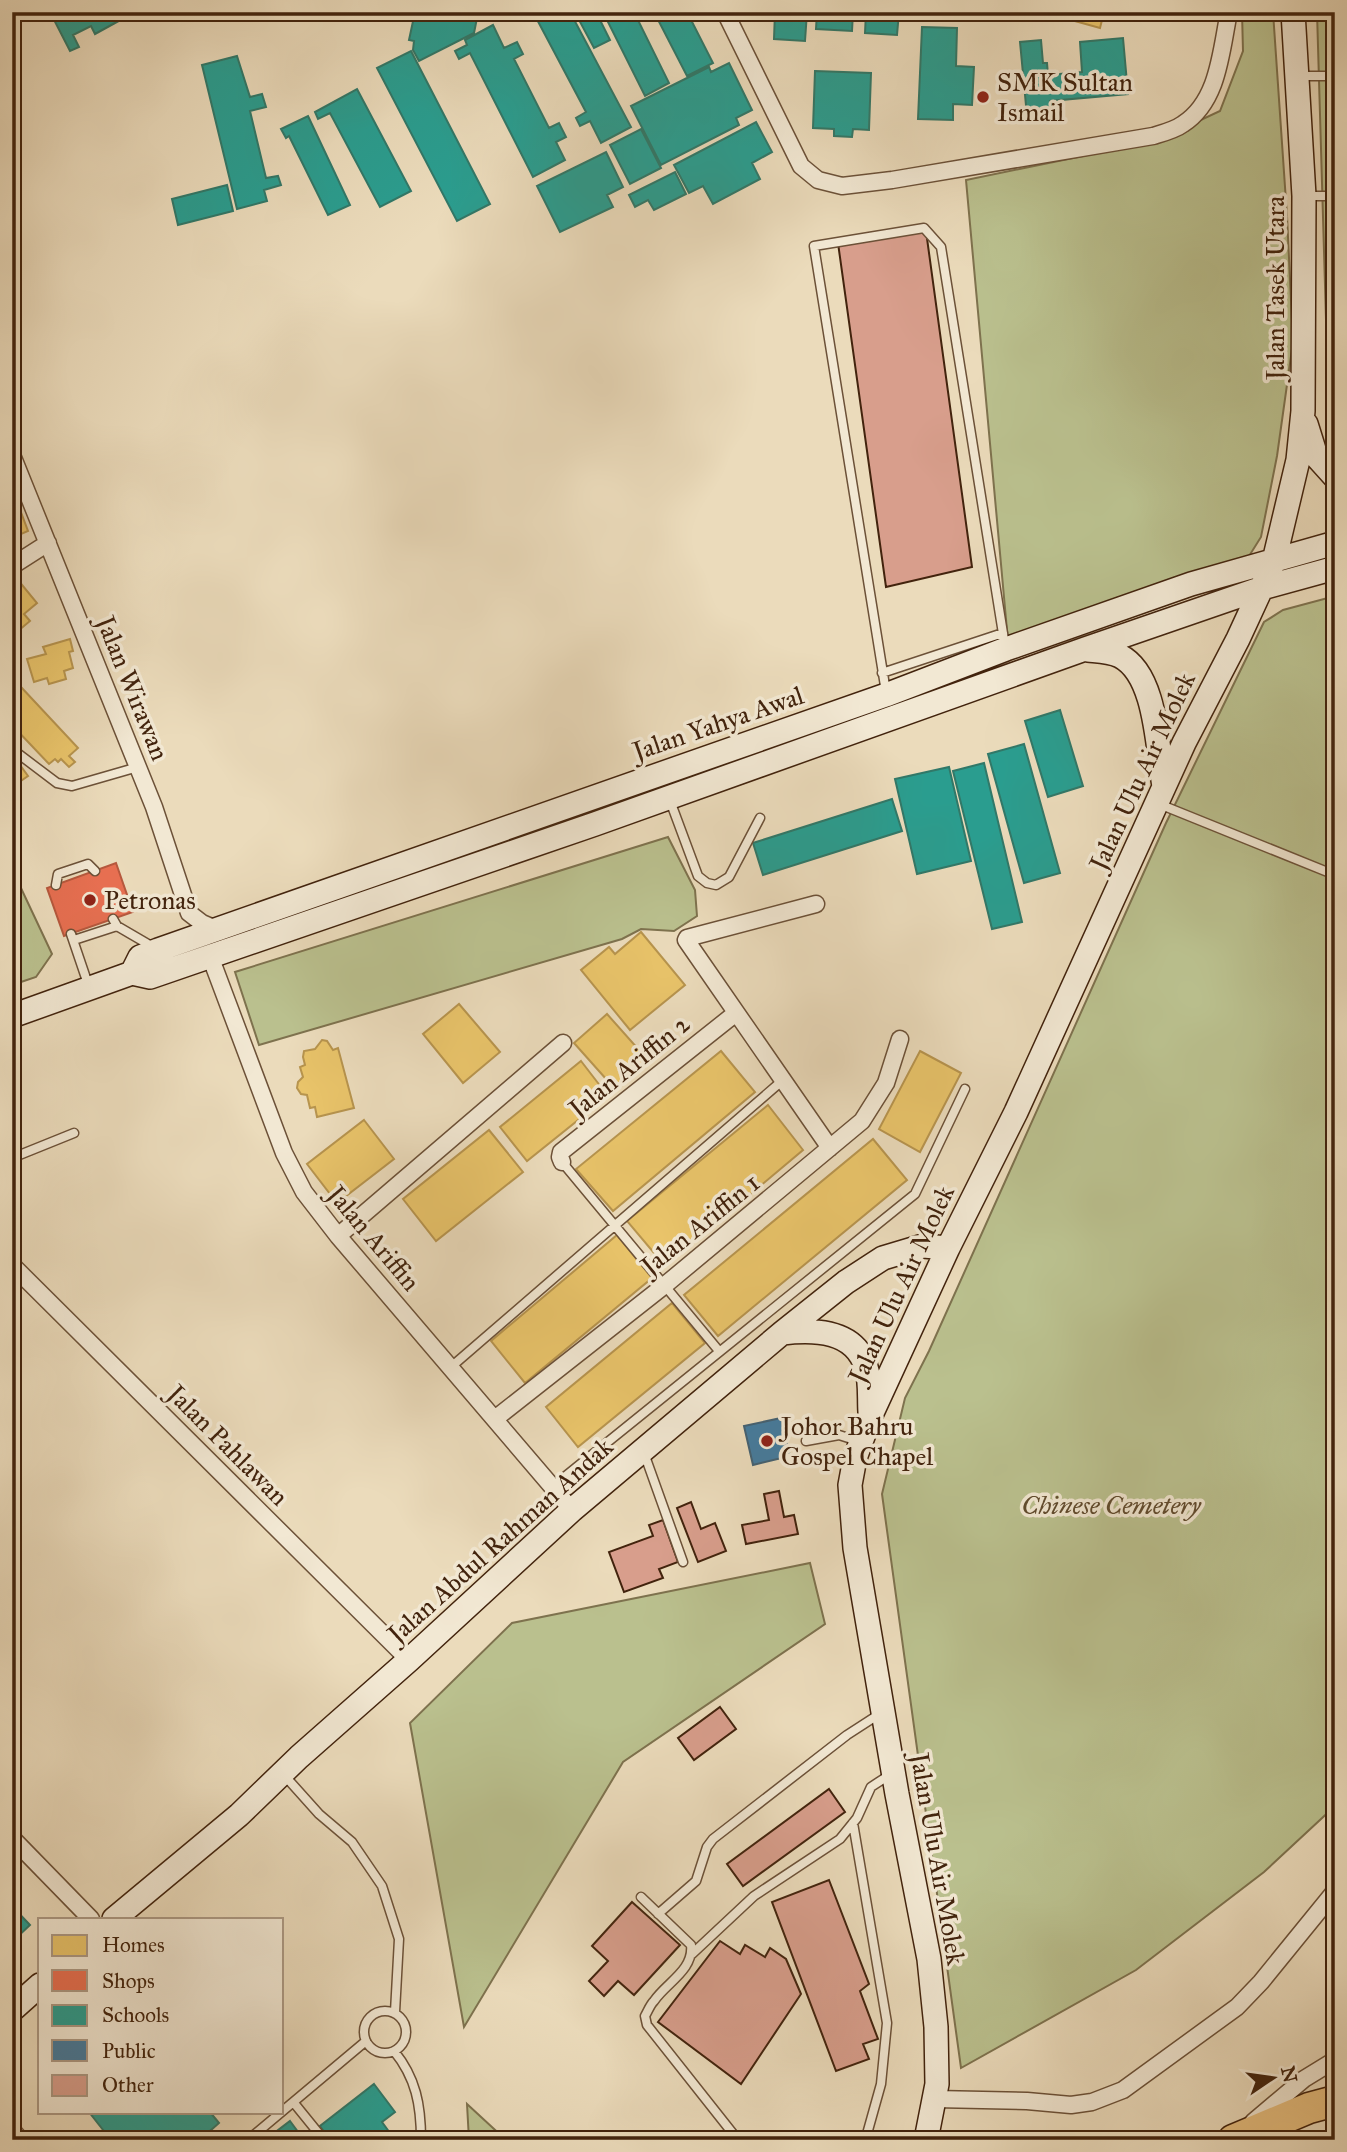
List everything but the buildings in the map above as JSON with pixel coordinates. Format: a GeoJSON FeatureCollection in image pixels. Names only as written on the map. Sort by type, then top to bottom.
{"type":"FeatureCollection","features":[{"type":"Feature","properties":{"kind":"highway"},"geometry":{"type":"LineString","coordinates":[[1234,2139],[1309,2108],[1335,2101]]}},
{"type":"Feature","properties":{"kind":"street"},"geometry":{"type":"LineString","coordinates":[[724,12],[801,166],[818,180],[842,186],[1153,136],[1181,126],[1195,116],[1211,94],[1230,12]]}},
{"type":"Feature","properties":{"kind":"street","name":"Jalan Tasek Utara"},"geometry":{"type":"LineString","coordinates":[[1262,588],[1273,561],[1298,460],[1303,411],[1304,196],[1293,12]]}},
{"type":"Feature","properties":{"kind":"street"},"geometry":{"type":"LineString","coordinates":[[1303,411],[1316,456],[1335,477]]}},
{"type":"Feature","properties":{"kind":"street","name":"Jalan Wirawan"},"geometry":{"type":"LineString","coordinates":[[12,455],[154,807],[189,913]]}},
{"type":"Feature","properties":{"kind":"street"},"geometry":{"type":"LineString","coordinates":[[12,566],[48,543]]}},
{"type":"Feature","properties":{"kind":"street","name":"Jalan Yahya Awal"},"geometry":{"type":"LineString","coordinates":[[132,973],[141,957],[883,677],[1191,584],[1335,544]]}},
{"type":"Feature","properties":{"kind":"street","name":"Jalan Yahya Awal"},"geometry":{"type":"LineString","coordinates":[[12,1016],[132,973],[150,977],[1085,649],[1262,588],[1335,568]]}},
{"type":"Feature","properties":{"kind":"street","name":"Jalan Ulu Air Molek"},"geometry":{"type":"LineString","coordinates":[[926,2140],[935,2099],[936,2027],[929,1959],[855,1548],[850,1485],[855,1458],[871,1415],[948,1248],[1016,1112],[1160,795],[1262,588]]}},
{"type":"Feature","properties":{"kind":"street"},"geometry":{"type":"LineString","coordinates":[[1085,649],[1121,657],[1133,665],[1143,680],[1149,695],[1160,795]]}},
{"type":"Feature","properties":{"kind":"street"},"geometry":{"type":"LineString","coordinates":[[816,904],[687,938],[687,943],[830,1148]]}},
{"type":"Feature","properties":{"kind":"street"},"geometry":{"type":"LineString","coordinates":[[164,948],[183,928],[189,913],[216,929]]}},
{"type":"Feature","properties":{"kind":"street","name":"Jalan Ariffin"},"geometry":{"type":"LineString","coordinates":[[210,956],[284,1153],[304,1192],[338,1236],[572,1510]]}},
{"type":"Feature","properties":{"kind":"street","name":"Jalan Ariffin 2"},"geometry":{"type":"LineString","coordinates":[[562,1162],[561,1152],[736,1013]]}},
{"type":"Feature","properties":{"kind":"street","name":"Jalan Ariffin 1"},"geometry":{"type":"LineString","coordinates":[[496,1418],[665,1285],[862,1121],[886,1083],[900,1039]]}},
{"type":"Feature","properties":{"kind":"street"},"geometry":{"type":"LineString","coordinates":[[338,1236],[563,1043]]}},
{"type":"Feature","properties":{"kind":"street","name":"Jalan Abdul Rahman Andak"},"geometry":{"type":"LineString","coordinates":[[115,1918],[216,1836],[572,1510],[782,1333],[846,1282],[883,1258],[923,1246],[948,1248]]}},
{"type":"Feature","properties":{"kind":"street","name":"Jalan Pahlawan"},"geometry":{"type":"LineString","coordinates":[[12,1265],[409,1660]]}},
{"type":"Feature","properties":{"kind":"street"},"geometry":{"type":"LineString","coordinates":[[782,1333],[805,1330],[825,1332],[842,1337],[861,1353],[867,1370],[871,1415]]}},
{"type":"Feature","properties":{"kind":"street"},"geometry":{"type":"LineString","coordinates":[[12,1838],[90,1918]]}},
{"type":"Feature","properties":{"kind":"street"},"geometry":{"type":"LineString","coordinates":[[935,2099],[1071,2105],[1092,2102],[1123,2090],[1237,2007],[1261,1982],[1335,1891]]}},
{"type":"Feature","properties":{"kind":"street"},"geometry":{"type":"LineString","coordinates":[[12,2010],[38,1986]]}},
{"type":"Feature","properties":{"kind":"street"},"geometry":{"type":"LineString","coordinates":[[1234,2139],[1279,2099],[1335,2060]]}},
{"type":"Feature","properties":{"kind":"lane"},"geometry":{"type":"LineString","coordinates":[[1296,76],[1335,76]]}},
{"type":"Feature","properties":{"kind":"lane"},"geometry":{"type":"LineString","coordinates":[[1304,196],[1335,196]]}},
{"type":"Feature","properties":{"kind":"lane"},"geometry":{"type":"LineString","coordinates":[[883,677],[814,246],[924,228],[941,247],[1004,641]]}},
{"type":"Feature","properties":{"kind":"lane"},"geometry":{"type":"LineString","coordinates":[[12,748],[57,783],[72,786],[138,767]]}},
{"type":"Feature","properties":{"kind":"lane"},"geometry":{"type":"LineString","coordinates":[[1160,795],[1335,875]]}},
{"type":"Feature","properties":{"kind":"lane"},"geometry":{"type":"LineString","coordinates":[[668,797],[698,876],[706,883],[716,885],[729,877],[760,818]]}},
{"type":"Feature","properties":{"kind":"lane"},"geometry":{"type":"LineString","coordinates":[[56,885],[58,874],[88,864],[96,871]]}},
{"type":"Feature","properties":{"kind":"lane"},"geometry":{"type":"LineString","coordinates":[[89,987],[72,937],[115,923],[164,948]]}},
{"type":"Feature","properties":{"kind":"lane"},"geometry":{"type":"LineString","coordinates":[[451,1367],[783,1080]]}},
{"type":"Feature","properties":{"kind":"lane"},"geometry":{"type":"LineString","coordinates":[[552,1487],[915,1194],[965,1089]]}},
{"type":"Feature","properties":{"kind":"lane"},"geometry":{"type":"LineString","coordinates":[[12,1158],[74,1133]]}},
{"type":"Feature","properties":{"kind":"lane"},"geometry":{"type":"LineString","coordinates":[[562,1162],[719,1351]]}},
{"type":"Feature","properties":{"kind":"lane"},"geometry":{"type":"LineString","coordinates":[[806,1441],[839,1435],[861,1442]]}},
{"type":"Feature","properties":{"kind":"lane"},"geometry":{"type":"LineString","coordinates":[[643,1450],[683,1562]]}},
{"type":"Feature","properties":{"kind":"lane"},"geometry":{"type":"LineString","coordinates":[[658,1914],[696,1881],[707,1847],[713,1839],[847,1735],[883,1712]]}},
{"type":"Feature","properties":{"kind":"lane"},"geometry":{"type":"LineString","coordinates":[[738,2140],[647,2025],[645,2016],[654,2000],[684,1969],[692,1954],[754,1896],[840,1839],[853,1824],[872,1787],[894,1772]]}},
{"type":"Feature","properties":{"kind":"lane"},"geometry":{"type":"LineString","coordinates":[[283,1773],[319,1814],[352,1842],[382,1886],[399,1939],[394,2012]]}},
{"type":"Feature","properties":{"kind":"lane"},"geometry":{"type":"LineString","coordinates":[[853,1824],[887,2023],[881,2084],[867,2134],[862,2140]]}},
{"type":"Feature","properties":{"kind":"lane"},"geometry":{"type":"LineString","coordinates":[[641,1897],[691,1945],[692,1954]]}},
{"type":"Feature","properties":{"kind":"lane"},"geometry":{"type":"LineString","coordinates":[[377,2012],[394,2012],[406,2027],[406,2037],[394,2051],[384,2053],[373,2050],[366,2041],[364,2032],[370,2017],[377,2012]]}},
{"type":"Feature","properties":{"kind":"lane"},"geometry":{"type":"LineString","coordinates":[[284,2111],[366,2041]]}},
{"type":"Feature","properties":{"kind":"lane"},"geometry":{"type":"LineString","coordinates":[[394,2051],[407,2067],[417,2094],[421,2140]]}},
{"type":"Feature","properties":{"kind":"lane"},"geometry":{"type":"LineString","coordinates":[[294,2103],[324,2140]]}},
{"type":"Feature","properties":{"kind":"lane"},"geometry":{"type":"LineString","coordinates":[[250,2139],[281,2114]]}},
{"type":"Feature","properties":{"kind":"lane"},"geometry":{"type":"LineString","coordinates":[[12,2124],[26,2140]]}},
{"type":"Feature","properties":{"kind":"green space"},"geometry":{"type":"Polygon","coordinates":[[[1242,12],[1273,12],[1293,342],[1277,456],[1261,537],[1246,561],[1008,641],[966,180],[1156,141],[1220,111],[1243,51],[1242,12]]]}},
{"type":"Feature","properties":{"kind":"green space"},"geometry":{"type":"Polygon","coordinates":[[[1317,12],[1335,12],[1335,462],[1330,456],[1317,12]]]}},
{"type":"Feature","properties":{"kind":"green space","name":"Chinese Cemetery"},"geometry":{"type":"Polygon","coordinates":[[[1335,596],[1335,1806],[1264,1872],[1136,1970],[961,2068],[882,1494],[905,1398],[929,1351],[1166,823],[1264,622],[1283,610],[1335,596]]]}},
{"type":"Feature","properties":{"kind":"green space"},"geometry":{"type":"Polygon","coordinates":[[[668,837],[695,890],[697,916],[674,931],[641,929],[622,939],[259,1045],[235,972],[668,837]]]}},
{"type":"Feature","properties":{"kind":"green space"},"geometry":{"type":"Polygon","coordinates":[[[12,869],[52,954],[36,977],[12,985],[12,869]]]}},
{"type":"Feature","properties":{"kind":"green space"},"geometry":{"type":"Polygon","coordinates":[[[810,1563],[825,1624],[623,1762],[464,2027],[410,1723],[512,1623],[810,1563]]]}},
{"type":"Feature","properties":{"kind":"green space"},"geometry":{"type":"Polygon","coordinates":[[[467,2104],[506,2140],[469,2140],[467,2104]]]}},
{"type":"Feature","properties":{"kind":"place","name":"SMK Sultan Ismail"},"geometry":{"type":"Point","coordinates":[983,97]}},
{"type":"Feature","properties":{"kind":"place","name":"Petronas"},"geometry":{"type":"Point","coordinates":[90,900]}},
{"type":"Feature","properties":{"kind":"place","name":"Johor Bahru Gospel Chapel"},"geometry":{"type":"Point","coordinates":[767,1441]}}]}
